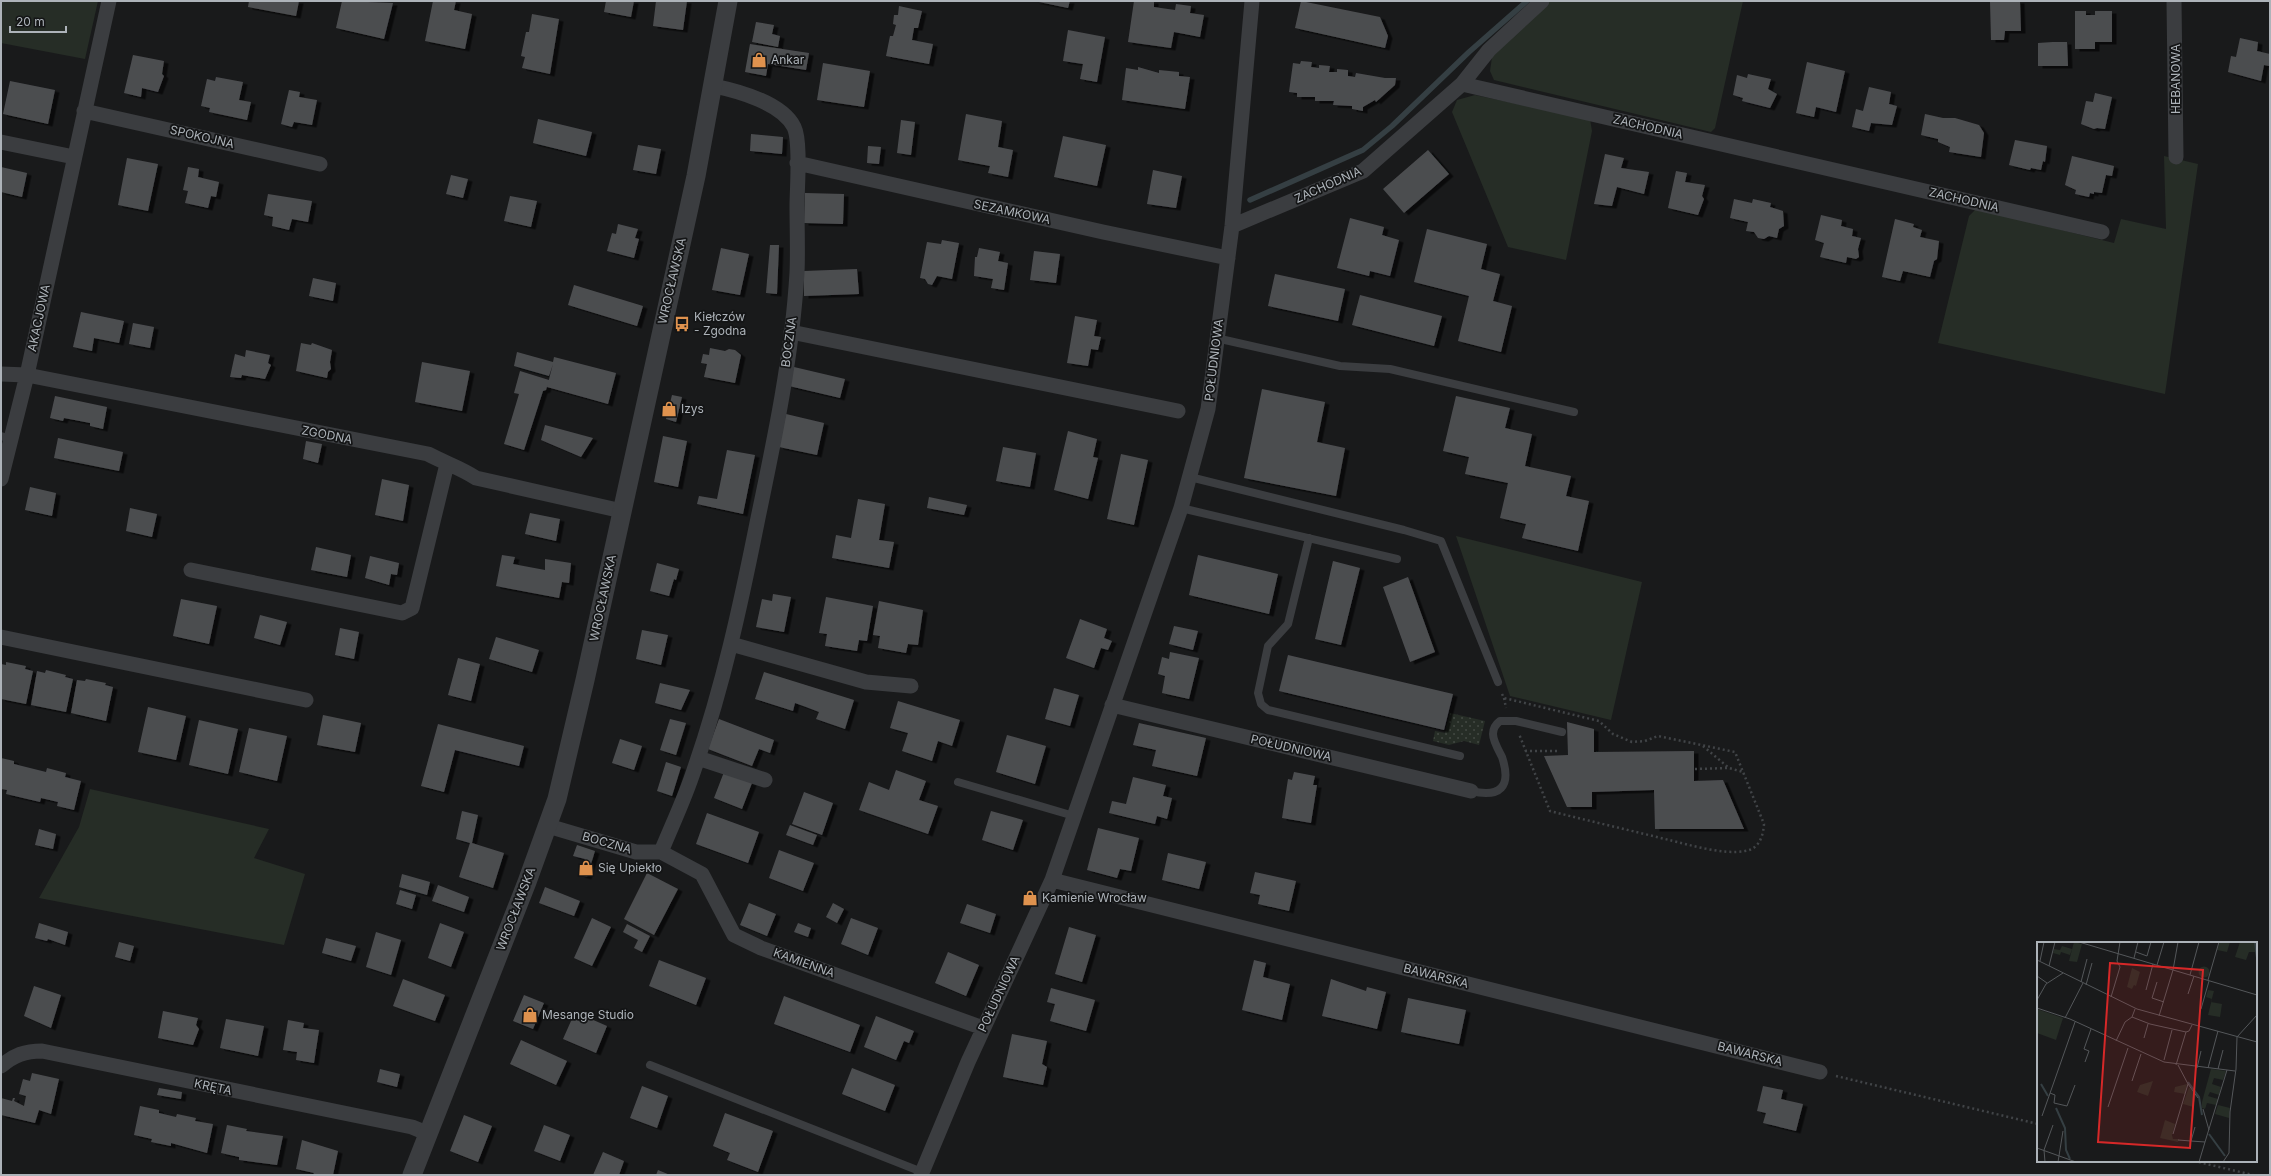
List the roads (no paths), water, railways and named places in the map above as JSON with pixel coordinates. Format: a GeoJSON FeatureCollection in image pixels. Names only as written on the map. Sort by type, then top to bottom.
{"type":"FeatureCollection","features":[{"type":"Feature","properties":{"kind":"street","name":"AKACJOWA"},"geometry":{"type":"LineString","coordinates":[[1,479],[6,438],[27,375],[109,1]]}},
{"type":"Feature","properties":{"kind":"street","name":"WROCŁAWSKA"},"geometry":{"type":"LineString","coordinates":[[412,1175],[548,826],[568,753],[714,86],[728,1]]}},
{"type":"Feature","properties":{"kind":"street","name":"POŁUDNIOWA"},"geometry":{"type":"LineString","coordinates":[[921,1173],[983,1028],[1052,880],[1112,705],[1170,546],[1190,477],[1208,409],[1216,338],[1228,258],[1252,1]]}},
{"type":"Feature","properties":{"kind":"street"},"geometry":{"type":"LineString","coordinates":[[1462,84],[1490,50],[1542,1]]}},
{"type":"Feature","properties":{"kind":"street","name":"HEBANOWA"},"geometry":{"type":"LineString","coordinates":[[2174,1],[2176,157]]}},
{"type":"Feature","properties":{"kind":"street","name":"ZACHODNIA"},"geometry":{"type":"LineString","coordinates":[[1232,226],[1363,171],[1462,84],[2102,232]]}},
{"type":"Feature","properties":{"kind":"street","name":"BOCZNA"},"geometry":{"type":"LineString","coordinates":[[548,826],[636,852],[661,852],[698,758],[731,644],[774,441],[791,332],[797,273],[797,163],[795,129],[789,118],[768,104],[749,95],[714,86]]}},
{"type":"Feature","properties":{"kind":"street","name":"SPOKOJNA"},"geometry":{"type":"LineString","coordinates":[[84,111],[320,164]]}},
{"type":"Feature","properties":{"kind":"street"},"geometry":{"type":"LineString","coordinates":[[1,142],[74,157]]}},
{"type":"Feature","properties":{"kind":"street","name":"SEZAMKOWA"},"geometry":{"type":"LineString","coordinates":[[797,163],[1103,232],[1228,258]]}},
{"type":"Feature","properties":{"kind":"street"},"geometry":{"type":"LineString","coordinates":[[791,332],[1178,411]]}},
{"type":"Feature","properties":{"kind":"street","name":"ZGODNA"},"geometry":{"type":"LineString","coordinates":[[1,374],[27,375],[428,454],[448,464],[461,468],[476,478],[622,511]]}},
{"type":"Feature","properties":{"kind":"street"},"geometry":{"type":"LineString","coordinates":[[190,570],[402,613],[412,608],[436,502],[448,464]]}},
{"type":"Feature","properties":{"kind":"street"},"geometry":{"type":"LineString","coordinates":[[1,638],[306,700]]}},
{"type":"Feature","properties":{"kind":"street"},"geometry":{"type":"LineString","coordinates":[[731,644],[866,682],[911,686]]}},
{"type":"Feature","properties":{"kind":"street","name":"POŁUDNIOWA"},"geometry":{"type":"LineString","coordinates":[[1112,705],[1471,791]]}},
{"type":"Feature","properties":{"kind":"street"},"geometry":{"type":"LineString","coordinates":[[698,758],[765,780]]}},
{"type":"Feature","properties":{"kind":"street","name":"KAMIENNA"},"geometry":{"type":"LineString","coordinates":[[661,852],[702,874],[734,935],[761,948],[983,1028]]}},
{"type":"Feature","properties":{"kind":"street","name":"BAWARSKA"},"geometry":{"type":"LineString","coordinates":[[1052,880],[1820,1072]]}},
{"type":"Feature","properties":{"kind":"street","name":"KRĘTA"},"geometry":{"type":"LineString","coordinates":[[1,1066],[12,1056],[29,1051],[42,1051],[412,1127],[429,1134]]}},
{"type":"Feature","properties":{"kind":"lane"},"geometry":{"type":"LineString","coordinates":[[1216,338],[1340,366],[1390,369],[1574,412]]}},
{"type":"Feature","properties":{"kind":"lane"},"geometry":{"type":"LineString","coordinates":[[1190,477],[1404,530],[1441,541],[1498,682]]}},
{"type":"Feature","properties":{"kind":"lane"},"geometry":{"type":"LineString","coordinates":[[1181,508],[1397,559]]}},
{"type":"Feature","properties":{"kind":"lane"},"geometry":{"type":"LineString","coordinates":[[1309,538],[1288,624],[1268,646],[1258,693],[1262,704],[1268,710],[1460,756]]}},
{"type":"Feature","properties":{"kind":"lane"},"geometry":{"type":"LineString","coordinates":[[1471,791],[1490,794],[1498,792],[1503,787],[1505,771],[1493,735],[1496,725],[1500,721],[1514,721],[1562,732]]}},
{"type":"Feature","properties":{"kind":"lane"},"geometry":{"type":"LineString","coordinates":[[958,782],[1074,816]]}},
{"type":"Feature","properties":{"kind":"lane","name":"POŁUDNIOWA"},"geometry":{"type":"LineString","coordinates":[[650,1065],[921,1173]]}},
{"type":"Feature","properties":{"kind":"waterway"},"geometry":{"type":"LineString","coordinates":[[1250,200],[1363,150],[1392,126],[1469,52],[1527,1]]}},
{"type":"Feature","properties":{"kind":"place","name":"Ankar"},"geometry":{"type":"Point","coordinates":[759,60]}},
{"type":"Feature","properties":{"kind":"place","name":"Kiełczów - Zgodna"},"geometry":{"type":"Point","coordinates":[682,324]}},
{"type":"Feature","properties":{"kind":"place","name":"Izys"},"geometry":{"type":"Point","coordinates":[669,409]}},
{"type":"Feature","properties":{"kind":"place","name":"Się Upiekło"},"geometry":{"type":"Point","coordinates":[586,868]}},
{"type":"Feature","properties":{"kind":"place","name":"Kamienie Wrocław"},"geometry":{"type":"Point","coordinates":[1030,898]}},
{"type":"Feature","properties":{"kind":"place","name":"Mesange Studio"},"geometry":{"type":"Point","coordinates":[530,1015]}}]}
